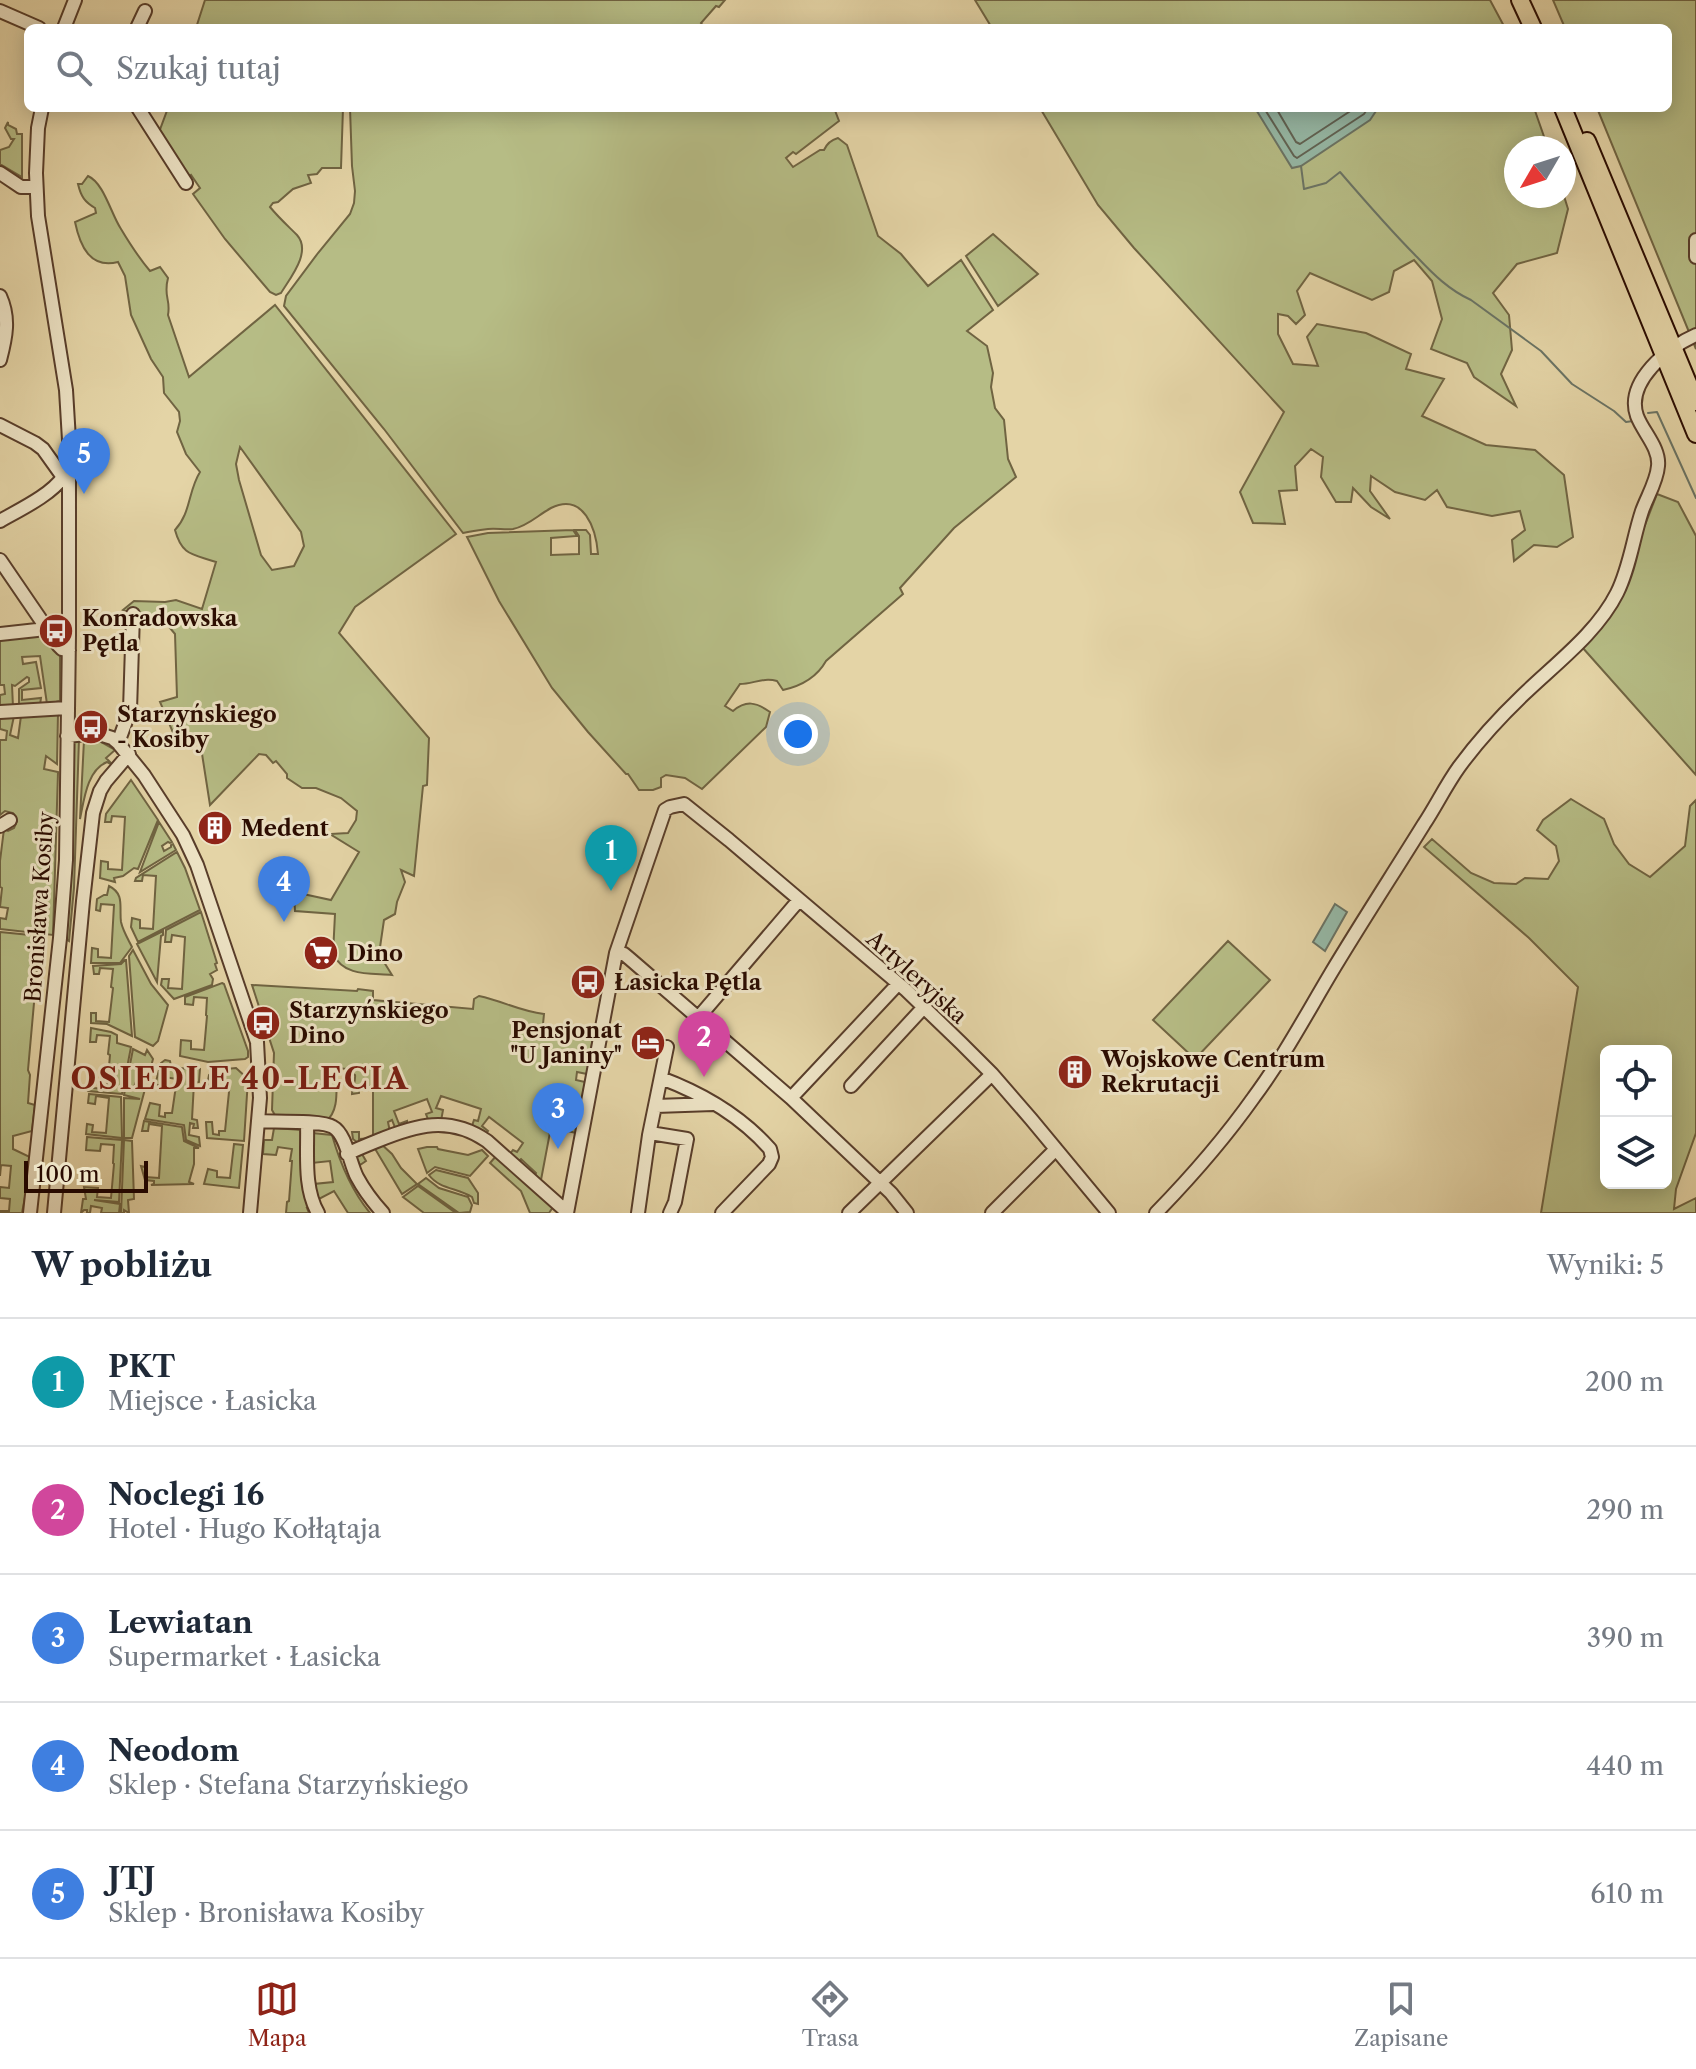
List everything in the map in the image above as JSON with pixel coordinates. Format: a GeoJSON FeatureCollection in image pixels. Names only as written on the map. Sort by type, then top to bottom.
{"type":"FeatureCollection","features":[{"type":"Feature","properties":{"kind":"main road"},"geometry":{"type":"LineString","coordinates":[[1520,0],[1531,24]]}},
{"type":"Feature","properties":{"kind":"main road"},"geometry":{"type":"LineString","coordinates":[[1565,112],[1670,357],[1696,402]]}},
{"type":"Feature","properties":{"kind":"main road"},"geometry":{"type":"LineString","coordinates":[[1575,112],[1605,180],[1696,434]]}},
{"type":"Feature","properties":{"kind":"street"},"geometry":{"type":"LineString","coordinates":[[66,24],[75,0]]}},
{"type":"Feature","properties":{"kind":"street"},"geometry":{"type":"LineString","coordinates":[[0,11],[30,24]]}},
{"type":"Feature","properties":{"kind":"street"},"geometry":{"type":"LineString","coordinates":[[139,24],[145,11]]}},
{"type":"Feature","properties":{"kind":"street","name":"Bronisława Kosiby"},"geometry":{"type":"LineString","coordinates":[[30,1213],[66,860],[69,650],[66,390],[38,216],[36,187],[41,112]]}},
{"type":"Feature","properties":{"kind":"street"},"geometry":{"type":"LineString","coordinates":[[141,112],[186,183]]}},
{"type":"Feature","properties":{"kind":"street"},"geometry":{"type":"LineString","coordinates":[[0,173],[21,187],[36,187]]}},
{"type":"Feature","properties":{"kind":"street"},"geometry":{"type":"LineString","coordinates":[[1696,240],[1696,257]]}},
{"type":"Feature","properties":{"kind":"street"},"geometry":{"type":"LineString","coordinates":[[0,296],[7,323],[0,360]]}},
{"type":"Feature","properties":{"kind":"street"},"geometry":{"type":"LineString","coordinates":[[1156,1213],[1254,1097],[1307,1017],[1456,770],[1490,729],[1572,650],[1609,607],[1617,593],[1658,466],[1654,448],[1636,414],[1635,394],[1647,372],[1696,338]]}},
{"type":"Feature","properties":{"kind":"street"},"geometry":{"type":"LineString","coordinates":[[0,425],[43,449],[67,476],[0,521]]}},
{"type":"Feature","properties":{"kind":"street"},"geometry":{"type":"LineString","coordinates":[[0,560],[45,627],[62,649],[69,650]]}},
{"type":"Feature","properties":{"kind":"street"},"geometry":{"type":"LineString","coordinates":[[118,743],[130,710],[133,614]]}},
{"type":"Feature","properties":{"kind":"street"},"geometry":{"type":"LineString","coordinates":[[0,634],[45,627]]}},
{"type":"Feature","properties":{"kind":"street"},"geometry":{"type":"LineString","coordinates":[[0,712],[67,708]]}},
{"type":"Feature","properties":{"kind":"street"},"geometry":{"type":"LineString","coordinates":[[67,736],[96,733],[112,738],[129,754],[183,835],[202,879],[257,1042],[260,1074],[250,1213]]}},
{"type":"Feature","properties":{"kind":"street","name":"Bronisława Kosiby"},"geometry":{"type":"LineString","coordinates":[[54,1213],[93,813],[100,791],[129,754]]}},
{"type":"Feature","properties":{"kind":"street","name":"Artyleryjska"},"geometry":{"type":"LineString","coordinates":[[615,959],[665,810],[684,804],[898,984],[992,1074],[1109,1213]]}},
{"type":"Feature","properties":{"kind":"street"},"geometry":{"type":"LineString","coordinates":[[698,1018],[799,900]]}},
{"type":"Feature","properties":{"kind":"street"},"geometry":{"type":"LineString","coordinates":[[567,1213],[615,959],[624,954],[791,1098],[907,1213]]}},
{"type":"Feature","properties":{"kind":"street"},"geometry":{"type":"LineString","coordinates":[[791,1098],[898,984]]}},
{"type":"Feature","properties":{"kind":"street"},"geometry":{"type":"LineString","coordinates":[[851,1086],[923,1008]]}},
{"type":"Feature","properties":{"kind":"street"},"geometry":{"type":"LineString","coordinates":[[638,1213],[667,1047]]}},
{"type":"Feature","properties":{"kind":"street"},"geometry":{"type":"LineString","coordinates":[[849,1213],[992,1074]]}},
{"type":"Feature","properties":{"kind":"street"},"geometry":{"type":"LineString","coordinates":[[661,1078],[726,1109],[770,1149],[772,1157],[769,1164],[722,1213]]}},
{"type":"Feature","properties":{"kind":"street"},"geometry":{"type":"LineString","coordinates":[[656,1106],[714,1104]]}},
{"type":"Feature","properties":{"kind":"street"},"geometry":{"type":"LineString","coordinates":[[258,1121],[322,1123],[335,1128],[361,1184],[383,1213]]}},
{"type":"Feature","properties":{"kind":"street"},"geometry":{"type":"LineString","coordinates":[[307,1123],[309,1184],[312,1202],[318,1213]]}},
{"type":"Feature","properties":{"kind":"street"},"geometry":{"type":"LineString","coordinates":[[347,1154],[392,1134],[420,1126],[441,1124],[459,1128],[487,1141],[567,1213]]}},
{"type":"Feature","properties":{"kind":"street"},"geometry":{"type":"LineString","coordinates":[[650,1133],[687,1139],[675,1202],[670,1213]]}},
{"type":"Feature","properties":{"kind":"street"},"geometry":{"type":"LineString","coordinates":[[992,1213],[1056,1149]]}},
{"type":"Feature","properties":{"kind":"green space"},"geometry":{"type":"Polygon","coordinates":[[[205,0],[725,0],[702,24],[197,24],[205,0]]]}},
{"type":"Feature","properties":{"kind":"green space"},"geometry":{"type":"Polygon","coordinates":[[[975,0],[1490,0],[1503,24],[990,24],[975,0]]]}},
{"type":"Feature","properties":{"kind":"green space"},"geometry":{"type":"Polygon","coordinates":[[[1553,0],[1696,0],[1696,349],[1599,112],[1672,112],[1672,24],[1563,24],[1553,0]]]}},
{"type":"Feature","properties":{"kind":"green space"},"geometry":{"type":"Polygon","coordinates":[[[167,112],[343,112],[341,168],[322,168],[317,174],[308,175],[311,183],[293,189],[270,207],[297,235],[302,249],[298,265],[281,293],[276,295],[270,292],[225,239],[193,194],[200,188],[191,175],[185,179],[158,135],[167,112]]]}},
{"type":"Feature","properties":{"kind":"green space"},"geometry":{"type":"Polygon","coordinates":[[[350,112],[836,112],[839,121],[796,154],[793,152],[786,158],[793,167],[824,150],[838,138],[847,145],[878,236],[901,254],[928,286],[961,260],[993,310],[967,331],[987,346],[993,373],[991,387],[995,408],[1004,420],[1008,459],[1016,477],[954,528],[900,588],[903,594],[813,676],[783,690],[777,681],[772,680],[740,684],[725,706],[733,711],[747,704],[760,706],[770,712],[766,727],[702,789],[685,778],[666,775],[661,778],[661,787],[639,790],[552,688],[499,601],[467,537],[488,533],[573,530],[577,536],[551,538],[551,555],[579,554],[579,536],[575,530],[586,530],[590,535],[591,554],[598,554],[586,516],[572,505],[562,504],[518,528],[463,533],[284,306],[286,296],[350,214],[355,191],[350,112]]]}},
{"type":"Feature","properties":{"kind":"green space"},"geometry":{"type":"Polygon","coordinates":[[[1042,112],[1535,112],[1544,136],[1504,136],[1504,208],[1568,209],[1557,253],[1517,264],[1493,293],[1509,315],[1512,350],[1501,374],[1516,406],[1474,377],[1467,363],[1431,349],[1442,319],[1432,281],[1414,260],[1394,271],[1389,292],[1372,300],[1310,273],[1297,291],[1305,315],[1296,324],[1288,316],[1278,314],[1278,334],[1293,364],[1318,366],[1307,337],[1317,324],[1366,333],[1411,354],[1406,369],[1444,379],[1422,416],[1486,445],[1535,450],[1564,475],[1573,537],[1557,547],[1534,545],[1514,561],[1512,540],[1525,530],[1520,511],[1492,516],[1447,507],[1437,490],[1425,500],[1395,492],[1371,476],[1370,491],[1390,519],[1371,507],[1353,488],[1351,502],[1336,502],[1321,477],[1323,457],[1311,449],[1295,466],[1297,490],[1279,491],[1285,524],[1253,523],[1240,492],[1284,412],[1098,205],[1042,112]]]}},
{"type":"Feature","properties":{"kind":"green space"},"geometry":{"type":"Polygon","coordinates":[[[8,122],[17,134],[22,134],[22,177],[0,164],[0,150],[9,147],[14,139],[5,128],[8,122]]]}},
{"type":"Feature","properties":{"kind":"green space"},"geometry":{"type":"Polygon","coordinates":[[[88,176],[94,180],[142,261],[150,271],[160,267],[168,278],[168,315],[189,377],[275,305],[456,534],[355,607],[339,633],[429,738],[427,785],[423,786],[414,876],[401,870],[405,882],[395,914],[384,920],[379,954],[392,975],[359,972],[344,967],[333,954],[335,914],[295,911],[294,892],[331,900],[359,852],[330,834],[348,833],[356,820],[357,811],[341,798],[316,788],[302,788],[287,778],[276,761],[273,763],[266,755],[259,754],[210,805],[200,741],[177,742],[160,702],[177,697],[175,634],[160,616],[123,610],[134,601],[176,600],[202,609],[216,562],[190,553],[178,539],[175,530],[184,516],[200,472],[186,454],[177,432],[179,412],[164,393],[163,377],[151,359],[131,315],[125,276],[118,262],[93,259],[83,247],[75,222],[96,213],[95,208],[82,196],[78,184],[82,184],[88,176]],[[240,447],[236,464],[239,480],[261,555],[272,570],[294,566],[304,546],[301,532],[240,447]]]}},
{"type":"Feature","properties":{"kind":"green space"},"geometry":{"type":"Polygon","coordinates":[[[993,234],[1038,274],[998,306],[966,256],[993,234]]]}},
{"type":"Feature","properties":{"kind":"green space"},"geometry":{"type":"Polygon","coordinates":[[[1657,494],[1678,502],[1696,536],[1696,775],[1582,647],[1636,548],[1657,494]]]}},
{"type":"Feature","properties":{"kind":"green space"},"geometry":{"type":"Polygon","coordinates":[[[41,633],[60,654],[60,701],[47,704],[40,656],[22,657],[23,664],[36,662],[41,688],[22,690],[22,700],[41,698],[40,705],[19,706],[19,689],[29,682],[27,677],[12,685],[13,707],[0,707],[0,695],[5,694],[4,685],[0,685],[0,638],[41,633]]]}},
{"type":"Feature","properties":{"kind":"green space"},"geometry":{"type":"Polygon","coordinates":[[[58,713],[57,764],[46,756],[44,769],[58,772],[53,935],[0,929],[0,918],[6,919],[8,908],[0,907],[4,829],[14,828],[17,821],[13,813],[5,811],[0,815],[0,740],[6,740],[7,731],[0,729],[0,718],[14,716],[10,735],[18,738],[21,716],[58,713]]]}},
{"type":"Feature","properties":{"kind":"green space"},"geometry":{"type":"Polygon","coordinates":[[[79,739],[69,941],[64,938],[71,746],[79,739]]]}},
{"type":"Feature","properties":{"kind":"green space"},"geometry":{"type":"Polygon","coordinates":[[[84,740],[101,742],[115,750],[106,758],[113,765],[107,762],[100,766],[91,779],[80,819],[84,740]]]}},
{"type":"Feature","properties":{"kind":"green space"},"geometry":{"type":"Polygon","coordinates":[[[131,780],[158,820],[138,869],[114,878],[115,882],[100,878],[101,861],[108,862],[108,869],[122,870],[125,817],[112,816],[111,822],[105,822],[106,814],[131,780]]]}},
{"type":"Feature","properties":{"kind":"green space"},"geometry":{"type":"Polygon","coordinates":[[[1571,799],[1604,819],[1614,844],[1629,864],[1650,877],[1685,846],[1690,806],[1696,800],[1696,1133],[1676,1189],[1674,1209],[1696,1198],[1696,1213],[1541,1213],[1578,987],[1529,938],[1424,847],[1432,839],[1471,873],[1494,883],[1516,884],[1525,878],[1548,879],[1559,861],[1556,846],[1537,830],[1543,820],[1571,799]]]}},
{"type":"Feature","properties":{"kind":"green space"},"geometry":{"type":"Polygon","coordinates":[[[159,822],[172,842],[162,846],[164,851],[173,844],[176,850],[140,872],[159,822]]]}},
{"type":"Feature","properties":{"kind":"green space"},"geometry":{"type":"Polygon","coordinates":[[[177,852],[200,910],[138,942],[131,927],[132,918],[140,920],[140,928],[153,929],[156,876],[143,875],[142,881],[135,881],[136,878],[177,852]]]}},
{"type":"Feature","properties":{"kind":"green space"},"geometry":{"type":"Polygon","coordinates":[[[109,886],[119,897],[121,922],[132,947],[120,963],[91,963],[92,948],[98,949],[98,957],[111,958],[114,905],[101,904],[100,911],[96,910],[97,899],[107,895],[109,886]]]}},
{"type":"Feature","properties":{"kind":"green space"},"geometry":{"type":"Polygon","coordinates":[[[201,912],[217,970],[210,974],[212,985],[174,999],[161,985],[162,979],[169,979],[168,988],[182,989],[185,937],[172,935],[171,942],[165,942],[166,930],[201,912]]]}},
{"type":"Feature","properties":{"kind":"green space"},"geometry":{"type":"Polygon","coordinates":[[[163,931],[161,936],[157,982],[137,944],[163,931]]]}},
{"type":"Feature","properties":{"kind":"green space"},"geometry":{"type":"Polygon","coordinates":[[[0,932],[40,936],[28,1070],[28,1103],[35,1105],[32,1131],[13,1136],[13,1149],[32,1158],[28,1198],[25,1197],[22,1213],[0,1213],[9,1211],[10,1199],[0,1198],[0,1187],[9,1188],[11,1166],[1,1165],[0,1176],[0,932]]]}},
{"type":"Feature","properties":{"kind":"green space"},"geometry":{"type":"Polygon","coordinates":[[[1228,941],[1270,980],[1195,1059],[1153,1020],[1228,941]]]}},
{"type":"Feature","properties":{"kind":"green space"},"geometry":{"type":"Polygon","coordinates":[[[133,950],[151,984],[168,1005],[158,1041],[153,1046],[135,1037],[129,956],[133,950]]]}},
{"type":"Feature","properties":{"kind":"green space"},"geometry":{"type":"Polygon","coordinates":[[[125,960],[132,1036],[107,1024],[91,1023],[91,1013],[96,1013],[96,1021],[109,1022],[113,988],[113,969],[100,968],[99,974],[94,974],[93,966],[121,964],[125,960]]]}},
{"type":"Feature","properties":{"kind":"green space"},"geometry":{"type":"Polygon","coordinates":[[[222,983],[248,1057],[208,1062],[180,1056],[181,1040],[191,1041],[191,1049],[204,1050],[207,1016],[207,998],[194,997],[193,1005],[185,1004],[185,997],[222,983]]]}},
{"type":"Feature","properties":{"kind":"green space"},"geometry":{"type":"Polygon","coordinates":[[[252,985],[358,989],[373,991],[373,1000],[473,1009],[474,999],[479,996],[544,1014],[543,1024],[568,1030],[573,1026],[593,1038],[587,1074],[577,1072],[576,1080],[585,1082],[576,1133],[551,1127],[541,1180],[534,1178],[536,1173],[521,1159],[516,1163],[509,1155],[513,1150],[517,1152],[523,1143],[489,1117],[482,1126],[488,1131],[485,1135],[471,1129],[474,1120],[478,1121],[481,1109],[441,1096],[436,1108],[443,1110],[441,1121],[429,1122],[426,1114],[432,1112],[427,1099],[394,1111],[399,1124],[407,1121],[407,1127],[396,1130],[392,1120],[388,1122],[390,1132],[373,1138],[373,1086],[359,1086],[359,1093],[352,1094],[355,1075],[347,1069],[337,1068],[336,1104],[326,1121],[276,1117],[272,1110],[274,1053],[252,985]]]}},
{"type":"Feature","properties":{"kind":"green space"},"geometry":{"type":"Polygon","coordinates":[[[91,1028],[111,1032],[117,1035],[117,1043],[131,1047],[122,1094],[88,1091],[89,1079],[94,1080],[93,1088],[107,1089],[110,1055],[110,1036],[97,1035],[96,1042],[90,1042],[91,1028]]]}},
{"type":"Feature","properties":{"kind":"green space"},"geometry":{"type":"Polygon","coordinates":[[[133,1049],[145,1055],[147,1050],[153,1059],[147,1082],[137,1079],[134,1087],[145,1089],[132,1138],[124,1138],[124,1098],[140,1099],[124,1095],[133,1049]]]}},
{"type":"Feature","properties":{"kind":"green space"},"geometry":{"type":"Polygon","coordinates":[[[170,1061],[171,1066],[191,1070],[190,1065],[200,1069],[199,1082],[194,1083],[192,1119],[197,1120],[198,1128],[193,1128],[194,1124],[190,1123],[189,1135],[199,1137],[200,1146],[186,1140],[184,1125],[145,1119],[150,1103],[160,1105],[159,1116],[172,1113],[177,1079],[164,1077],[163,1085],[155,1085],[161,1063],[170,1061]]]}},
{"type":"Feature","properties":{"kind":"green space"},"geometry":{"type":"Polygon","coordinates":[[[236,1068],[248,1079],[244,1141],[207,1138],[206,1122],[212,1122],[213,1134],[219,1135],[219,1131],[225,1131],[230,1082],[215,1077],[214,1087],[207,1086],[209,1075],[215,1070],[236,1068]]]}},
{"type":"Feature","properties":{"kind":"green space"},"geometry":{"type":"Polygon","coordinates":[[[89,1094],[121,1097],[122,1138],[86,1134],[87,1124],[93,1125],[92,1132],[106,1133],[109,1098],[96,1096],[95,1104],[88,1103],[89,1094]]]}},
{"type":"Feature","properties":{"kind":"green space"},"geometry":{"type":"Polygon","coordinates":[[[144,1121],[182,1127],[184,1141],[199,1148],[194,1148],[189,1182],[194,1184],[151,1185],[154,1181],[145,1180],[141,1166],[146,1167],[145,1177],[159,1178],[162,1126],[149,1124],[148,1131],[142,1131],[144,1121]]]}},
{"type":"Feature","properties":{"kind":"green space"},"geometry":{"type":"Polygon","coordinates":[[[274,1128],[302,1130],[313,1208],[307,1208],[309,1213],[286,1213],[292,1149],[278,1147],[276,1155],[263,1154],[264,1140],[272,1140],[274,1128]]]}},
{"type":"Feature","properties":{"kind":"green space"},"geometry":{"type":"Polygon","coordinates":[[[352,1132],[359,1132],[359,1139],[372,1138],[358,1143],[353,1139],[352,1132]]]}},
{"type":"Feature","properties":{"kind":"green space"},"geometry":{"type":"Polygon","coordinates":[[[312,1133],[332,1135],[347,1176],[370,1213],[348,1213],[334,1191],[317,1200],[314,1184],[333,1182],[330,1161],[312,1163],[312,1133]]]}},
{"type":"Feature","properties":{"kind":"green space"},"geometry":{"type":"Polygon","coordinates":[[[87,1137],[122,1140],[119,1202],[94,1200],[120,1204],[119,1213],[101,1213],[102,1208],[91,1206],[90,1213],[84,1210],[81,1213],[83,1199],[86,1199],[84,1187],[98,1188],[97,1197],[111,1198],[114,1164],[114,1145],[101,1144],[100,1151],[86,1150],[87,1137]]]}},
{"type":"Feature","properties":{"kind":"green space"},"geometry":{"type":"Polygon","coordinates":[[[124,1140],[132,1141],[134,1199],[128,1200],[129,1213],[124,1210],[121,1213],[124,1140]]]}},
{"type":"Feature","properties":{"kind":"green space"},"geometry":{"type":"Polygon","coordinates":[[[380,1143],[417,1184],[402,1194],[374,1147],[362,1154],[366,1161],[360,1165],[356,1157],[358,1153],[380,1143]]]}},
{"type":"Feature","properties":{"kind":"green space"},"geometry":{"type":"Polygon","coordinates":[[[234,1144],[243,1145],[239,1188],[204,1184],[208,1169],[217,1171],[217,1177],[230,1178],[234,1144]]]}},
{"type":"Feature","properties":{"kind":"green space"},"geometry":{"type":"Polygon","coordinates":[[[427,1147],[468,1155],[482,1150],[488,1156],[470,1176],[435,1167],[427,1173],[418,1149],[427,1147]]]}},
{"type":"Feature","properties":{"kind":"green space"},"geometry":{"type":"Polygon","coordinates":[[[497,1155],[553,1207],[549,1213],[530,1213],[521,1191],[490,1163],[497,1155]]]}},
{"type":"Feature","properties":{"kind":"green space"},"geometry":{"type":"Polygon","coordinates":[[[436,1170],[468,1178],[478,1193],[478,1204],[472,1197],[433,1180],[429,1175],[436,1170]]]}},
{"type":"Feature","properties":{"kind":"green space"},"geometry":{"type":"Polygon","coordinates":[[[426,1178],[439,1188],[468,1197],[472,1205],[470,1212],[459,1213],[418,1184],[426,1178]]]}},
{"type":"Feature","properties":{"kind":"green space"},"geometry":{"type":"Polygon","coordinates":[[[418,1186],[456,1213],[424,1213],[403,1197],[418,1186]]]}},
{"type":"Feature","properties":{"kind":"water"},"geometry":{"type":"Polygon","coordinates":[[[1257,112],[1375,112],[1370,120],[1301,166],[1292,168],[1257,112]]]}},
{"type":"Feature","properties":{"kind":"water"},"geometry":{"type":"Polygon","coordinates":[[[1335,904],[1347,912],[1325,951],[1313,942],[1335,904]]]}},
{"type":"Feature","properties":{"kind":"waterway"},"geometry":{"type":"LineString","coordinates":[[1301,166],[1304,189],[1326,183],[1340,172],[1442,281],[1541,351],[1572,384],[1626,422],[1633,421]]}},
{"type":"Feature","properties":{"kind":"waterway"},"geometry":{"type":"LineString","coordinates":[[1648,413],[1657,412],[1696,498]]}},
{"type":"Feature","properties":{"kind":"place","name":"JTJ"},"geometry":{"type":"Point","coordinates":[84,494]}},
{"type":"Feature","properties":{"kind":"place","name":"Konradowska Pętla"},"geometry":{"type":"Point","coordinates":[56,631]}},
{"type":"Feature","properties":{"kind":"place","name":"Starzyńskiego - Kosiby"},"geometry":{"type":"Point","coordinates":[91,727]}},
{"type":"Feature","properties":{"kind":"place","name":"Medent"},"geometry":{"type":"Point","coordinates":[215,828]}},
{"type":"Feature","properties":{"kind":"place","name":"PKT"},"geometry":{"type":"Point","coordinates":[611,891]}},
{"type":"Feature","properties":{"kind":"place","name":"Neodom"},"geometry":{"type":"Point","coordinates":[284,922]}},
{"type":"Feature","properties":{"kind":"place","name":"Dino"},"geometry":{"type":"Point","coordinates":[321,953]}},
{"type":"Feature","properties":{"kind":"place","name":"Łasicka Pętla"},"geometry":{"type":"Point","coordinates":[588,982]}},
{"type":"Feature","properties":{"kind":"place","name":"Starzyńskiego Dino"},"geometry":{"type":"Point","coordinates":[263,1023]}},
{"type":"Feature","properties":{"kind":"place","name":"Pensjonat \"U Janiny\""},"geometry":{"type":"Point","coordinates":[648,1043]}},
{"type":"Feature","properties":{"kind":"place","name":"Wojskowe Centrum Rekrutacji"},"geometry":{"type":"Point","coordinates":[1075,1072]}},
{"type":"Feature","properties":{"kind":"place","name":"Noclegi 16"},"geometry":{"type":"Point","coordinates":[704,1077]}},
{"type":"Feature","properties":{"kind":"place","name":"Lewiatan"},"geometry":{"type":"Point","coordinates":[558,1149]}},
{"type":"Feature","properties":{"kind":"district","name":"OSIEDLE 40-LECIA"},"geometry":{"type":"Point","coordinates":[240,1079]}}]}
